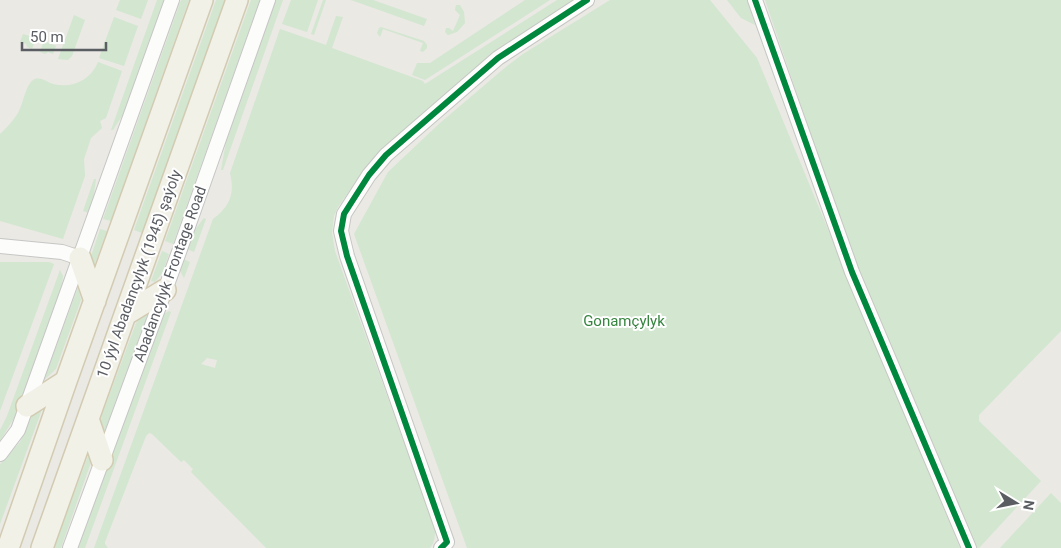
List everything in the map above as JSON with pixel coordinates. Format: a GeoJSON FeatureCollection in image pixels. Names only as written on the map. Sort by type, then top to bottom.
{"type":"FeatureCollection","features":[{"type":"Feature","properties":{"kind":"main road"},"geometry":{"type":"LineString","coordinates":[[8,548],[202,0]]}},
{"type":"Feature","properties":{"kind":"main road","name":"10 ýyl Abadançylyk (1945) şaýoly"},"geometry":{"type":"LineString","coordinates":[[42,548],[237,0]]}},
{"type":"Feature","properties":{"kind":"main road"},"geometry":{"type":"LineString","coordinates":[[80,258],[95,301]]}},
{"type":"Feature","properties":{"kind":"main road"},"geometry":{"type":"LineString","coordinates":[[126,314],[164,290]]}},
{"type":"Feature","properties":{"kind":"main road"},"geometry":{"type":"LineString","coordinates":[[27,406],[66,381]]}},
{"type":"Feature","properties":{"kind":"main road"},"geometry":{"type":"LineString","coordinates":[[88,419],[102,460]]}},
{"type":"Feature","properties":{"kind":"street"},"geometry":{"type":"LineString","coordinates":[[0,454],[18,430],[172,0]]}},
{"type":"Feature","properties":{"kind":"street","name":"Abadancylyk Frontage Road"},"geometry":{"type":"LineString","coordinates":[[70,548],[268,0]]}},
{"type":"Feature","properties":{"kind":"street"},"geometry":{"type":"LineString","coordinates":[[446,546],[347,256],[341,231],[344,214],[369,175],[386,155],[498,58],[587,0]]}},
{"type":"Feature","properties":{"kind":"street"},"geometry":{"type":"LineString","coordinates":[[755,0],[852,272],[970,548]]}},
{"type":"Feature","properties":{"kind":"street"},"geometry":{"type":"LineString","coordinates":[[0,246],[62,252],[80,258]]}},
{"type":"Feature","properties":{"kind":"green space"},"geometry":{"type":"Polygon","coordinates":[[[120,0],[148,0],[141,19],[116,10],[120,0]]]}},
{"type":"Feature","properties":{"kind":"green space"},"geometry":{"type":"Polygon","coordinates":[[[157,0],[164,0],[124,113],[113,130],[111,130],[157,0]]]}},
{"type":"Feature","properties":{"kind":"green space"},"geometry":{"type":"Polygon","coordinates":[[[181,0],[189,0],[111,221],[103,219],[181,0]]]}},
{"type":"Feature","properties":{"kind":"green space"},"geometry":{"type":"Polygon","coordinates":[[[216,0],[225,0],[142,233],[134,230],[216,0]]]}},
{"type":"Feature","properties":{"kind":"green space"},"geometry":{"type":"Polygon","coordinates":[[[251,0],[260,0],[173,244],[165,241],[251,0]]]}},
{"type":"Feature","properties":{"kind":"green space"},"geometry":{"type":"Polygon","coordinates":[[[276,0],[283,0],[223,170],[221,170],[226,142],[276,0]]]}},
{"type":"Feature","properties":{"kind":"green space"},"geometry":{"type":"Polygon","coordinates":[[[291,0],[318,0],[307,32],[282,24],[291,0]]]}},
{"type":"Feature","properties":{"kind":"green space"},"geometry":{"type":"Polygon","coordinates":[[[323,0],[326,0],[314,35],[311,34],[323,0]]]}},
{"type":"Feature","properties":{"kind":"green space"},"geometry":{"type":"Polygon","coordinates":[[[351,0],[373,0],[427,19],[424,26],[351,0]]]}},
{"type":"Feature","properties":{"kind":"green space"},"geometry":{"type":"Polygon","coordinates":[[[525,0],[550,0],[425,80],[412,75],[417,63],[430,63],[525,0]]]}},
{"type":"Feature","properties":{"kind":"green space"},"geometry":{"type":"Polygon","coordinates":[[[557,0],[574,0],[487,58],[369,163],[338,207],[334,216],[332,233],[335,251],[435,529],[432,546],[430,548],[266,548],[191,472],[193,469],[184,460],[181,462],[149,433],[146,436],[105,542],[108,548],[94,548],[213,219],[224,209],[230,199],[232,187],[230,173],[280,29],[326,45],[336,16],[343,17],[332,48],[423,81],[425,84],[557,0]],[[207,358],[201,364],[215,368],[217,360],[207,358]]]}},
{"type":"Feature","properties":{"kind":"green space","name":"Gonamçylyk"},"geometry":{"type":"Polygon","coordinates":[[[610,0],[710,0],[757,58],[960,548],[467,548],[354,234],[388,172],[440,123],[523,54],[610,0]]]}},
{"type":"Feature","properties":{"kind":"green space"},"geometry":{"type":"Polygon","coordinates":[[[727,0],[747,0],[755,25],[741,18],[727,0]]]}},
{"type":"Feature","properties":{"kind":"green space"},"geometry":{"type":"Polygon","coordinates":[[[765,0],[1061,0],[1061,331],[979,415],[979,421],[1041,481],[979,548],[975,548],[857,270],[765,0]]]}},
{"type":"Feature","properties":{"kind":"green space"},"geometry":{"type":"Polygon","coordinates":[[[456,5],[460,5],[464,12],[465,23],[457,32],[448,35],[445,32],[446,28],[453,31],[460,15],[455,10],[456,5]]]}},
{"type":"Feature","properties":{"kind":"green space"},"geometry":{"type":"Polygon","coordinates":[[[74,15],[85,20],[72,56],[68,60],[58,59],[74,15]]]}},
{"type":"Feature","properties":{"kind":"green space"},"geometry":{"type":"Polygon","coordinates":[[[114,17],[138,26],[124,66],[99,58],[114,17]]]}},
{"type":"Feature","properties":{"kind":"green space"},"geometry":{"type":"Polygon","coordinates":[[[381,27],[424,41],[427,48],[423,52],[420,51],[423,43],[383,29],[380,37],[377,33],[381,27]]]}},
{"type":"Feature","properties":{"kind":"green space"},"geometry":{"type":"Polygon","coordinates":[[[23,34],[36,38],[32,49],[20,42],[23,34]]]}},
{"type":"Feature","properties":{"kind":"green space"},"geometry":{"type":"Polygon","coordinates":[[[44,41],[56,46],[53,54],[40,52],[44,41]]]}},
{"type":"Feature","properties":{"kind":"green space"},"geometry":{"type":"Polygon","coordinates":[[[98,62],[122,71],[106,118],[100,121],[102,128],[91,138],[84,159],[85,176],[63,239],[0,221],[0,134],[18,113],[29,84],[35,79],[42,79],[53,84],[74,84],[91,74],[98,62]]]}},
{"type":"Feature","properties":{"kind":"green space"},"geometry":{"type":"Polygon","coordinates":[[[94,179],[96,179],[93,201],[89,213],[83,211],[94,179]]]}},
{"type":"Feature","properties":{"kind":"green space"},"geometry":{"type":"Polygon","coordinates":[[[204,218],[206,219],[194,252],[187,249],[193,232],[204,218]]]}},
{"type":"Feature","properties":{"kind":"green space"},"geometry":{"type":"Polygon","coordinates":[[[100,229],[107,231],[94,266],[91,256],[100,229]]]}},
{"type":"Feature","properties":{"kind":"green space"},"geometry":{"type":"Polygon","coordinates":[[[162,251],[169,254],[163,272],[155,282],[151,281],[162,251]]]}},
{"type":"Feature","properties":{"kind":"green space"},"geometry":{"type":"Polygon","coordinates":[[[183,259],[190,262],[184,278],[180,271],[183,259]]]}},
{"type":"Feature","properties":{"kind":"green space"},"geometry":{"type":"Polygon","coordinates":[[[0,262],[49,262],[54,264],[0,411],[0,262]]]}},
{"type":"Feature","properties":{"kind":"green space"},"geometry":{"type":"Polygon","coordinates":[[[60,270],[63,276],[62,285],[14,418],[0,441],[0,430],[7,416],[60,270]]]}},
{"type":"Feature","properties":{"kind":"green space"},"geometry":{"type":"Polygon","coordinates":[[[78,287],[81,300],[56,369],[44,380],[78,287]]]}},
{"type":"Feature","properties":{"kind":"green space"},"geometry":{"type":"Polygon","coordinates":[[[149,311],[104,433],[100,424],[102,415],[136,323],[149,311]]]}},
{"type":"Feature","properties":{"kind":"green space"},"geometry":{"type":"Polygon","coordinates":[[[169,311],[171,312],[85,548],[78,548],[160,322],[164,314],[169,311]]]}},
{"type":"Feature","properties":{"kind":"green space"},"geometry":{"type":"Polygon","coordinates":[[[44,404],[0,524],[0,464],[20,442],[33,413],[44,404]]]}},
{"type":"Feature","properties":{"kind":"green space"},"geometry":{"type":"Polygon","coordinates":[[[89,453],[91,457],[90,465],[61,548],[54,548],[89,453]]]}},
{"type":"Feature","properties":{"kind":"green space"},"geometry":{"type":"Polygon","coordinates":[[[1051,493],[1061,503],[1061,548],[1000,548],[1051,493]]]}},
{"type":"Feature","properties":{"kind":"cycle path"},"geometry":{"type":"LineString","coordinates":[[441,548],[447,542],[347,256],[341,231],[344,214],[369,175],[386,155],[498,58],[587,0]]}},
{"type":"Feature","properties":{"kind":"cycle path"},"geometry":{"type":"LineString","coordinates":[[755,0],[852,272],[969,548]]}}]}
